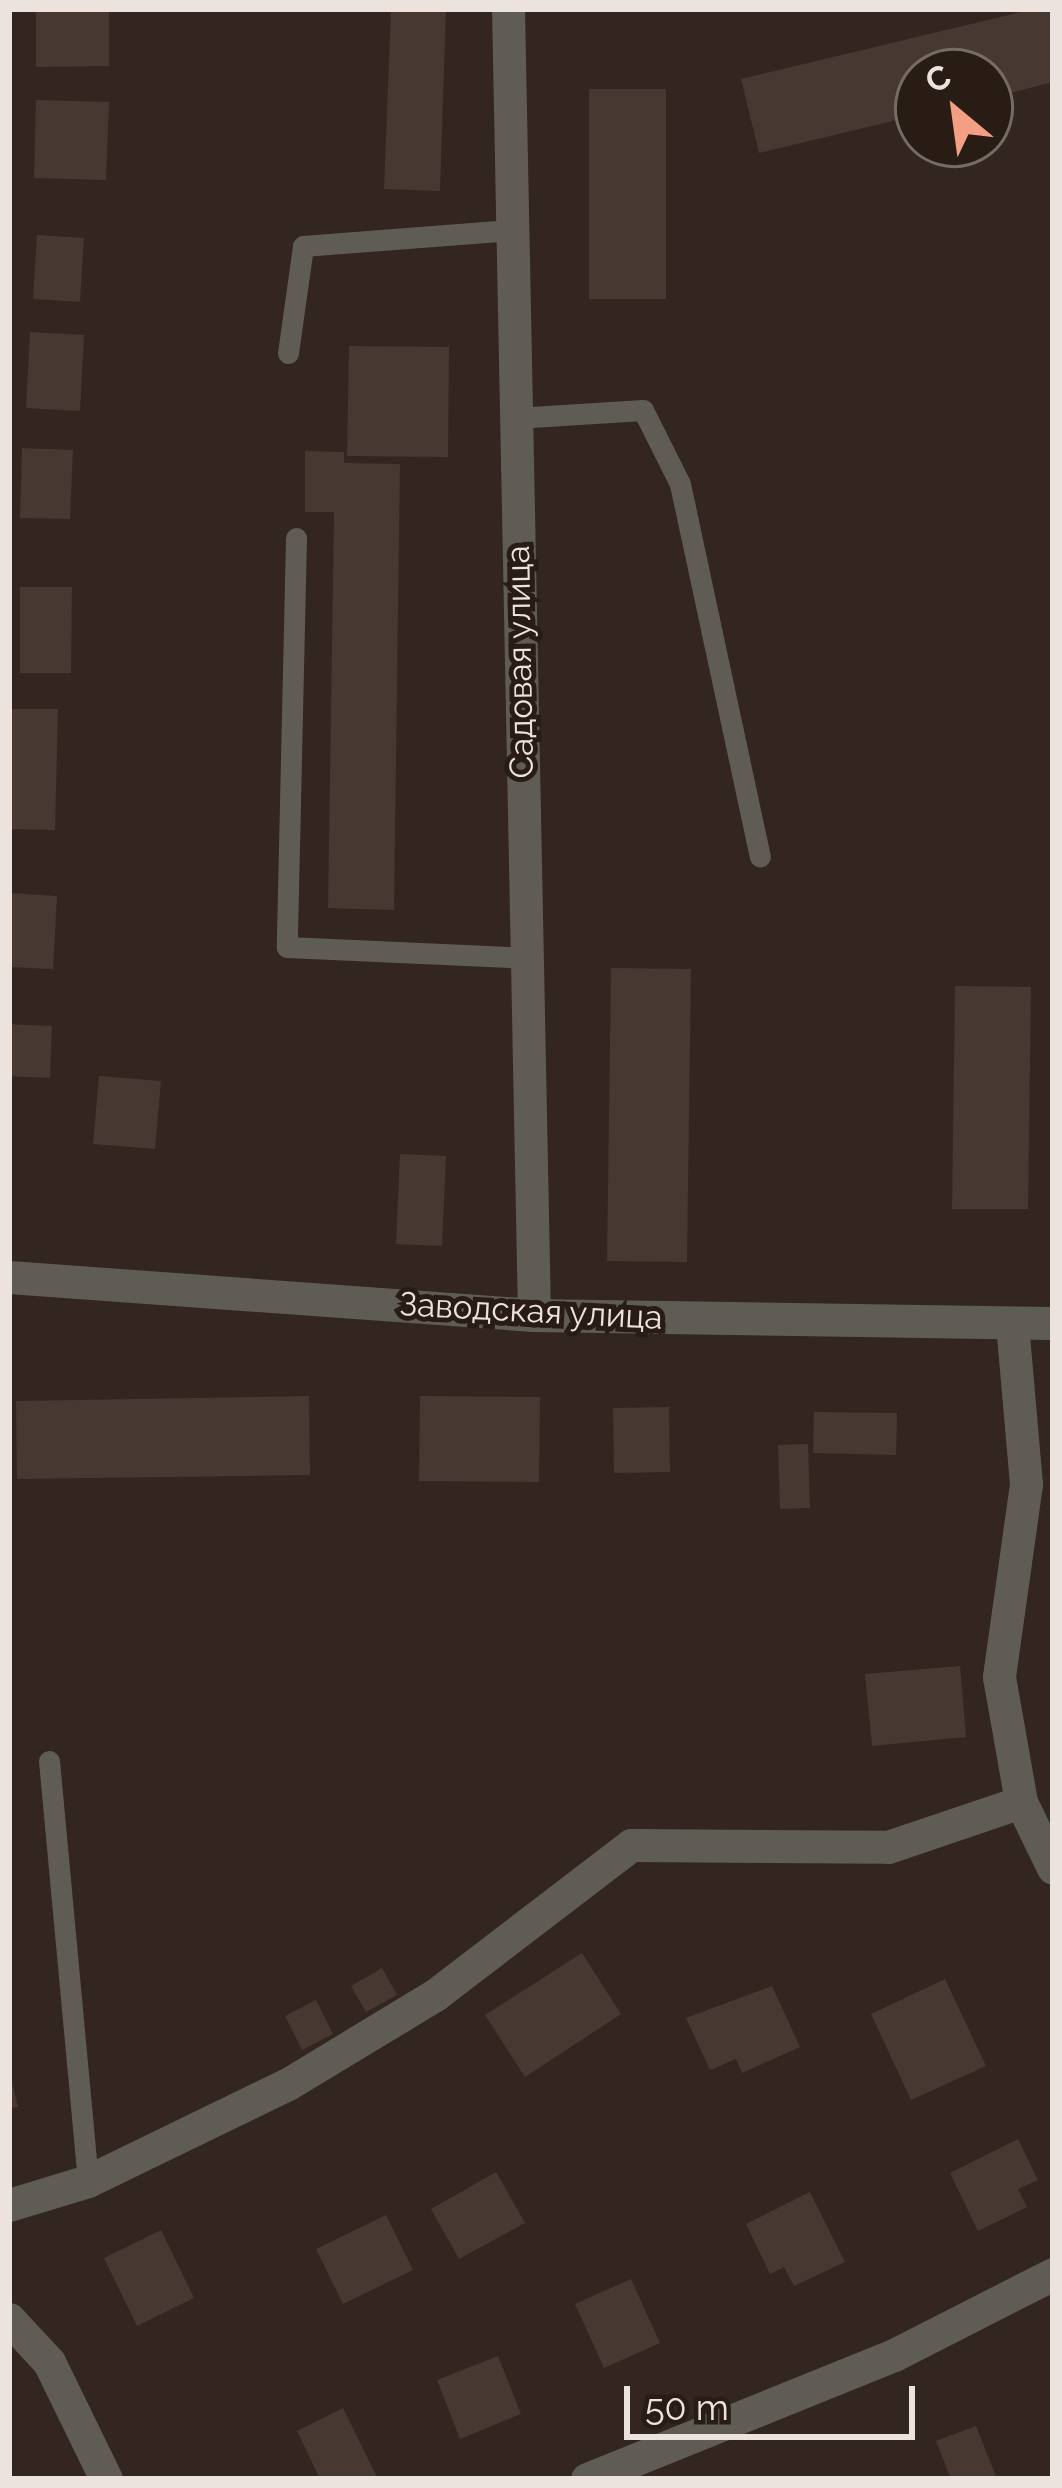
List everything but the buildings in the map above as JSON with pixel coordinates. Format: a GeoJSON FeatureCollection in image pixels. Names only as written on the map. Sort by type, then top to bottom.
{"type":"FeatureCollection","features":[{"type":"Feature","properties":{"kind":"street","name":"Садовая улица"},"geometry":{"type":"LineString","coordinates":[[508,9],[534,1315]]}},
{"type":"Feature","properties":{"kind":"street","name":"Заводская улица"},"geometry":{"type":"LineString","coordinates":[[9,1277],[534,1315],[1053,1324]]}},
{"type":"Feature","properties":{"kind":"street"},"geometry":{"type":"LineString","coordinates":[[1012,1324],[1026,1484],[999,1676],[1021,1802],[1052,1864]]}},
{"type":"Feature","properties":{"kind":"street"},"geometry":{"type":"LineString","coordinates":[[9,2206],[88,2181],[288,2084],[435,1995],[631,1845],[888,1847],[1021,1802]]}},
{"type":"Feature","properties":{"kind":"street"},"geometry":{"type":"LineString","coordinates":[[587,2479],[894,2354],[1053,2274]]}},
{"type":"Feature","properties":{"kind":"street"},"geometry":{"type":"LineString","coordinates":[[9,2318],[49,2362],[106,2479]]}},
{"type":"Feature","properties":{"kind":"lane"},"geometry":{"type":"LineString","coordinates":[[288,353],[302,246],[511,230]]}},
{"type":"Feature","properties":{"kind":"lane"},"geometry":{"type":"LineString","coordinates":[[515,418],[643,410],[680,484],[760,856]]}},
{"type":"Feature","properties":{"kind":"lane"},"geometry":{"type":"LineString","coordinates":[[296,538],[287,947],[526,958]]}},
{"type":"Feature","properties":{"kind":"lane"},"geometry":{"type":"LineString","coordinates":[[49,1761],[88,2181]]}}]}
